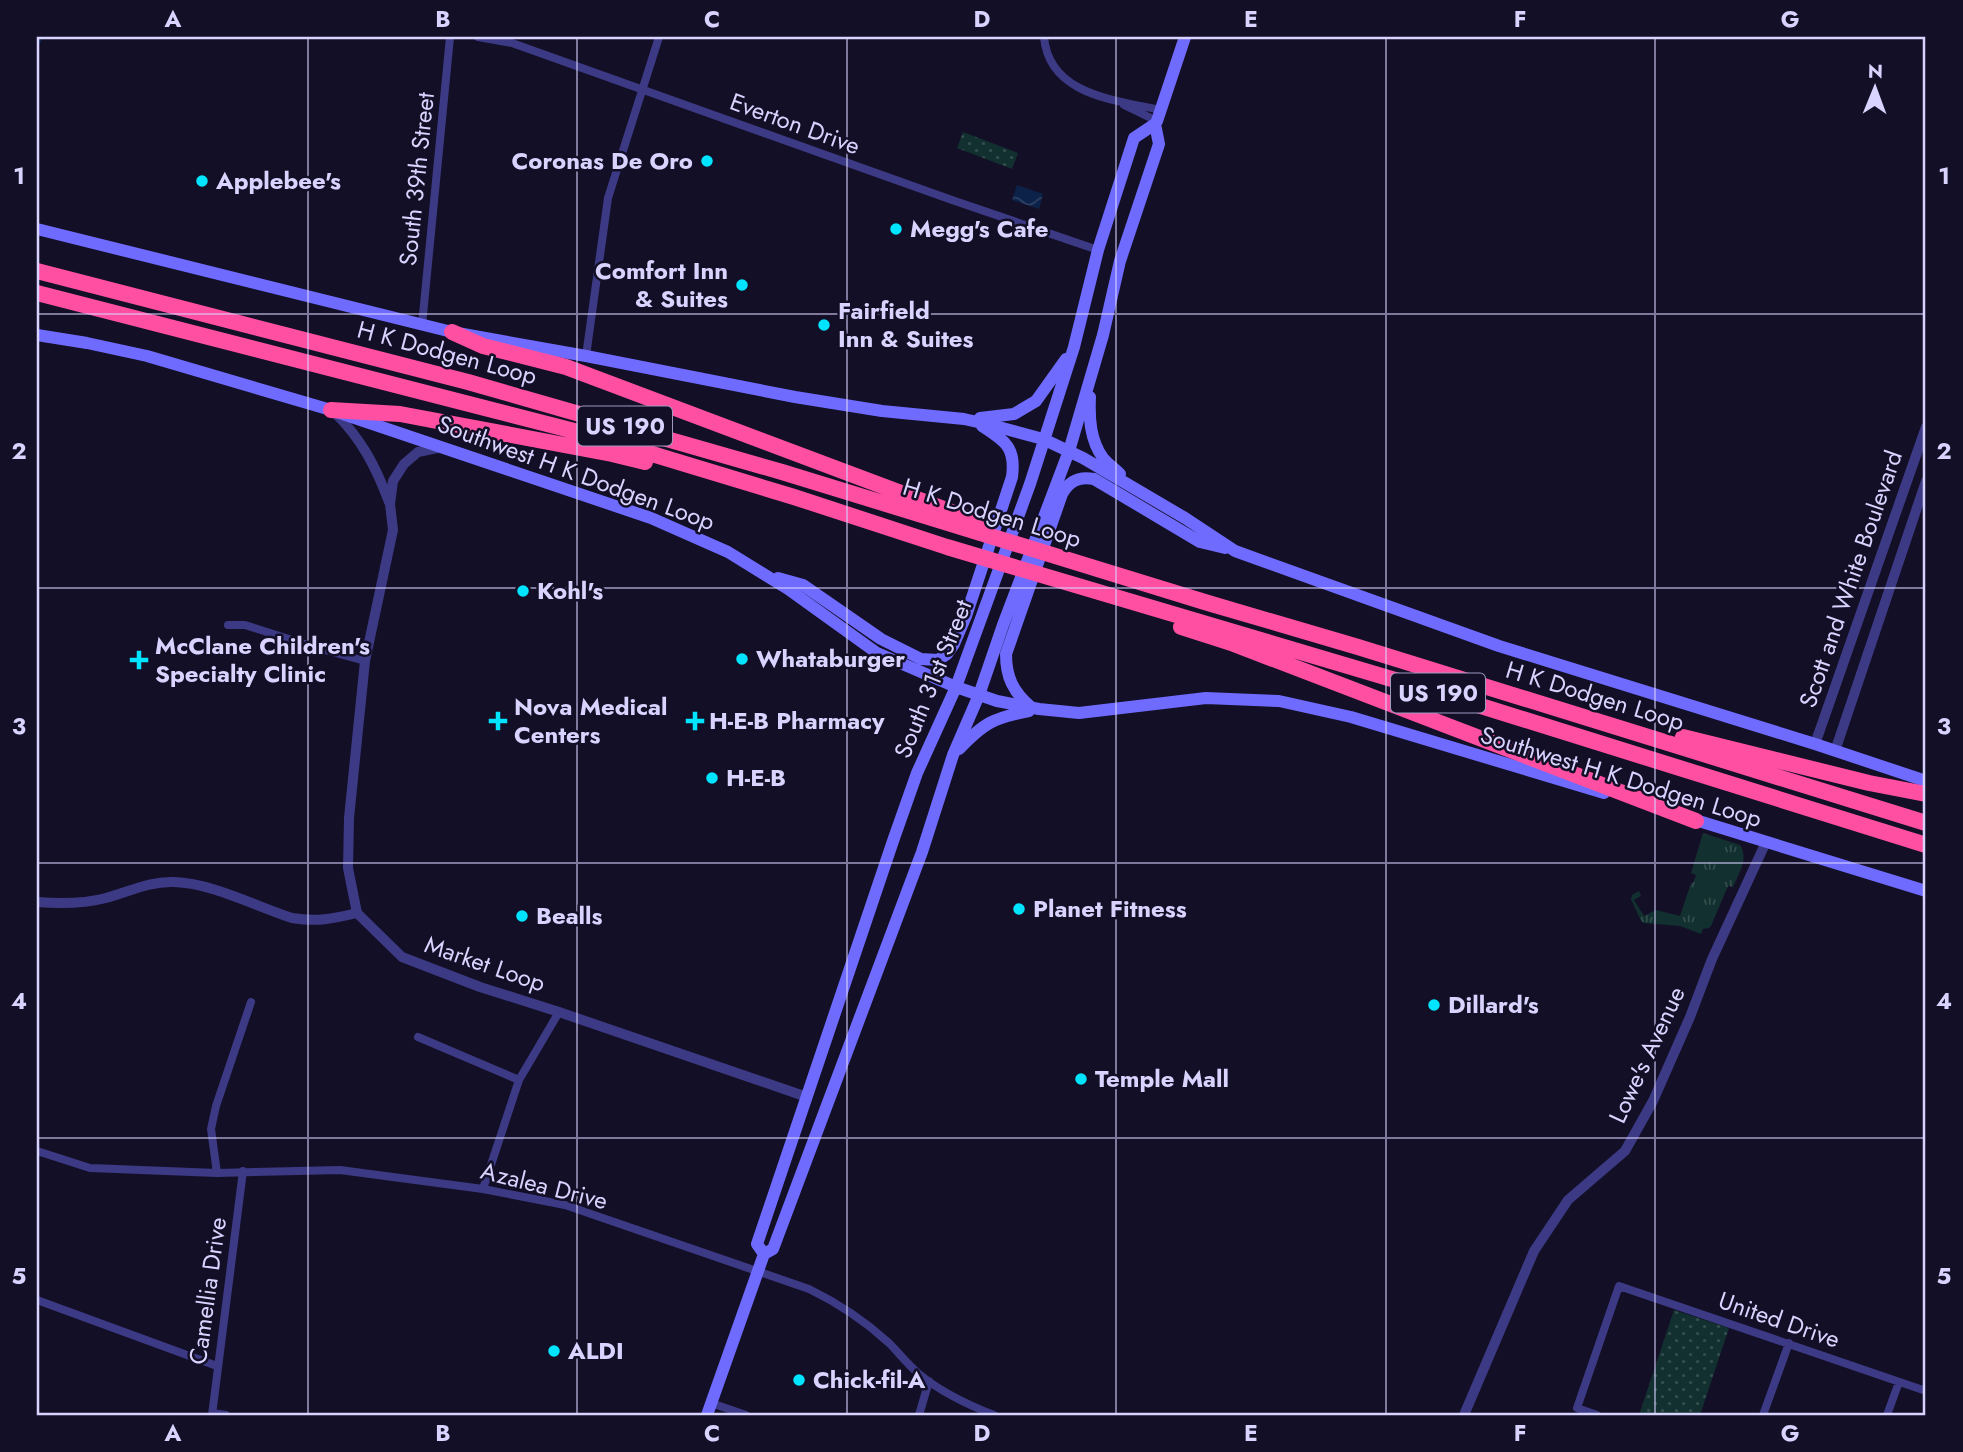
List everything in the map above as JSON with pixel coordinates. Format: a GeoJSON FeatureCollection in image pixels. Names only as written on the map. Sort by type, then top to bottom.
{"type":"FeatureCollection","features":[{"type":"Feature","properties":{"kind":"highway","name":"H K Dodgen Loop"},"geometry":{"type":"LineString","coordinates":[[37,271],[360,353],[782,472],[1208,603],[1358,646],[1926,824]]}},
{"type":"Feature","properties":{"kind":"highway","name":"H K Dodgen Loop"},"geometry":{"type":"LineString","coordinates":[[37,293],[586,434],[947,547],[1449,696],[1926,845]]}},
{"type":"Feature","properties":{"kind":"highway"},"geometry":{"type":"LineString","coordinates":[[452,332],[484,346],[566,367],[981,524],[1153,579],[1208,603]]}},
{"type":"Feature","properties":{"kind":"highway"},"geometry":{"type":"LineString","coordinates":[[331,410],[400,414],[585,449],[794,497]]}},
{"type":"Feature","properties":{"kind":"highway"},"geometry":{"type":"LineString","coordinates":[[947,547],[1045,585],[1234,644],[1696,821]]}},
{"type":"Feature","properties":{"kind":"highway"},"geometry":{"type":"LineString","coordinates":[[1532,700],[1869,783],[1926,794]]}},
{"type":"Feature","properties":{"kind":"main road","name":"South 31st Street"},"geometry":{"type":"LineString","coordinates":[[709,1409],[764,1254],[773,1249],[783,1224],[922,852],[953,755],[1009,627],[1057,492],[1103,335],[1120,261],[1159,145],[1157,118],[1185,37]]}},
{"type":"Feature","properties":{"kind":"main road","name":"South 31st Street"},"geometry":{"type":"LineString","coordinates":[[764,1254],[757,1244],[913,784],[956,687],[1030,484],[1074,347],[1098,250],[1134,138],[1157,118]]}},
{"type":"Feature","properties":{"kind":"main road"},"geometry":{"type":"LineString","coordinates":[[37,229],[452,332],[795,397],[970,421],[1043,439],[1142,493],[1235,551]]}},
{"type":"Feature","properties":{"kind":"main road","name":"Southwest H K Dodgen Loop"},"geometry":{"type":"LineString","coordinates":[[37,335],[148,356],[331,410],[651,518],[728,551],[821,612],[877,653],[956,687],[997,701],[1079,713],[1206,698],[1279,701],[1351,717],[1926,891]]}},
{"type":"Feature","properties":{"kind":"main road"},"geometry":{"type":"LineString","coordinates":[[1103,335],[1090,396],[1089,418],[1094,439],[1104,459],[1142,493]]}},
{"type":"Feature","properties":{"kind":"main road"},"geometry":{"type":"LineString","coordinates":[[970,421],[1014,414],[1036,401],[1074,347]]}},
{"type":"Feature","properties":{"kind":"main road"},"geometry":{"type":"LineString","coordinates":[[765,575],[803,585],[881,639],[921,659],[938,660],[947,654],[967,616],[1012,477],[1014,461],[1008,445],[970,421]]}},
{"type":"Feature","properties":{"kind":"main road"},"geometry":{"type":"LineString","coordinates":[[1057,492],[1079,479],[1094,479],[1200,542],[1235,551],[1499,646],[1926,781]]}},
{"type":"Feature","properties":{"kind":"main road"},"geometry":{"type":"LineString","coordinates":[[1009,627],[1006,670],[1011,685],[1020,698],[1036,708]]}},
{"type":"Feature","properties":{"kind":"main road"},"geometry":{"type":"LineString","coordinates":[[953,755],[991,720],[1036,708]]}},
{"type":"Feature","properties":{"kind":"street","name":"South 39th Street"},"geometry":{"type":"LineString","coordinates":[[422,325],[450,37]]}},
{"type":"Feature","properties":{"kind":"street","name":"Everton Drive"},"geometry":{"type":"LineString","coordinates":[[478,37],[512,43],[1098,250]]}},
{"type":"Feature","properties":{"kind":"street"},"geometry":{"type":"LineString","coordinates":[[586,356],[608,198],[659,37]]}},
{"type":"Feature","properties":{"kind":"street"},"geometry":{"type":"LineString","coordinates":[[1044,37],[1047,54],[1067,81],[1157,118]]}},
{"type":"Feature","properties":{"kind":"street"},"geometry":{"type":"LineString","coordinates":[[37,902],[72,904],[107,898],[150,884],[172,882],[191,884],[292,918],[324,921],[357,913],[348,868],[349,818],[365,661],[393,530],[390,504],[379,474],[352,429],[331,410]]}},
{"type":"Feature","properties":{"kind":"street","name":"Scott and White Boulevard"},"geometry":{"type":"LineString","coordinates":[[1815,744],[1926,428]]}},
{"type":"Feature","properties":{"kind":"street"},"geometry":{"type":"LineString","coordinates":[[390,504],[393,481],[404,464],[418,452],[443,446]]}},
{"type":"Feature","properties":{"kind":"street","name":"Scott and White Boulevard"},"geometry":{"type":"LineString","coordinates":[[1835,751],[1926,481]]}},
{"type":"Feature","properties":{"kind":"street"},"geometry":{"type":"LineString","coordinates":[[228,625],[245,625],[365,661]]}},
{"type":"Feature","properties":{"kind":"street","name":"Lowe's Avenue"},"geometry":{"type":"LineString","coordinates":[[1464,1415],[1534,1251],[1568,1200],[1625,1152],[1653,1101],[1712,959],[1766,842]]}},
{"type":"Feature","properties":{"kind":"street","name":"Market Loop"},"geometry":{"type":"LineString","coordinates":[[357,913],[402,957],[480,987],[807,1097]]}},
{"type":"Feature","properties":{"kind":"street"},"geometry":{"type":"LineString","coordinates":[[217,1173],[211,1129],[216,1106],[251,1002]]}},
{"type":"Feature","properties":{"kind":"street"},"geometry":{"type":"LineString","coordinates":[[482,1189],[519,1080],[559,1012]]}},
{"type":"Feature","properties":{"kind":"street"},"geometry":{"type":"LineString","coordinates":[[418,1037],[519,1080]]}},
{"type":"Feature","properties":{"kind":"street","name":"Azalea Drive"},"geometry":{"type":"LineString","coordinates":[[37,1151],[90,1168],[217,1173],[340,1170],[482,1189],[565,1205],[809,1289],[833,1300],[887,1341],[929,1381],[945,1392],[994,1415]]}},
{"type":"Feature","properties":{"kind":"street","name":"Camellia Drive"},"geometry":{"type":"LineString","coordinates":[[212,1414],[243,1171]]}},
{"type":"Feature","properties":{"kind":"street","name":"United Drive"},"geometry":{"type":"LineString","coordinates":[[1597,1415],[1577,1408],[1619,1286],[1926,1391]]}},
{"type":"Feature","properties":{"kind":"street"},"geometry":{"type":"LineString","coordinates":[[37,1300],[217,1366]]}},
{"type":"Feature","properties":{"kind":"street"},"geometry":{"type":"LineString","coordinates":[[1763,1415],[1789,1343]]}},
{"type":"Feature","properties":{"kind":"street"},"geometry":{"type":"LineString","coordinates":[[919,1415],[929,1381]]}},
{"type":"Feature","properties":{"kind":"street"},"geometry":{"type":"LineString","coordinates":[[1887,1415],[1899,1382]]}},
{"type":"Feature","properties":{"kind":"street"},"geometry":{"type":"LineString","coordinates":[[709,1409],[746,1415]]}},
{"type":"Feature","properties":{"kind":"street"},"geometry":{"type":"LineString","coordinates":[[212,1414],[226,1415]]}},
{"type":"Feature","properties":{"kind":"green space"},"geometry":{"type":"Polygon","coordinates":[[[963,132],[1018,153],[1012,169],[957,148],[963,132]]]}},
{"type":"Feature","properties":{"kind":"green space"},"geometry":{"type":"Polygon","coordinates":[[[1703,833],[1740,845],[1744,856],[1733,887],[1728,886],[1711,926],[1703,929],[1701,934],[1680,926],[1641,921],[1631,899],[1632,895],[1639,891],[1641,896],[1634,900],[1644,916],[1656,910],[1680,916],[1696,875],[1691,873],[1703,833]]]}},
{"type":"Feature","properties":{"kind":"green space"},"geometry":{"type":"Polygon","coordinates":[[[1674,1310],[1729,1328],[1700,1415],[1639,1415],[1674,1310]]]}},
{"type":"Feature","properties":{"kind":"water"},"geometry":{"type":"Polygon","coordinates":[[[1017,185],[1043,194],[1039,209],[1012,200],[1017,185]]]}},
{"type":"Feature","properties":{"kind":"waterway"},"geometry":{"type":"LineString","coordinates":[[37,47],[42,37]]}},
{"type":"Feature","properties":{"kind":"place","name":"Coronas De Oro"},"geometry":{"type":"Point","coordinates":[707,161]}},
{"type":"Feature","properties":{"kind":"place","name":"Applebee's"},"geometry":{"type":"Point","coordinates":[202,181]}},
{"type":"Feature","properties":{"kind":"place","name":"Megg's Cafe"},"geometry":{"type":"Point","coordinates":[896,229]}},
{"type":"Feature","properties":{"kind":"place","name":"Comfort Inn & Suites"},"geometry":{"type":"Point","coordinates":[742,285]}},
{"type":"Feature","properties":{"kind":"place","name":"Fairfield Inn & Suites"},"geometry":{"type":"Point","coordinates":[824,325]}},
{"type":"Feature","properties":{"kind":"place","name":"Kohl's"},"geometry":{"type":"Point","coordinates":[523,591]}},
{"type":"Feature","properties":{"kind":"place","name":"Whataburger"},"geometry":{"type":"Point","coordinates":[742,659]}},
{"type":"Feature","properties":{"kind":"place","name":"McClane Children's Specialty Clinic"},"geometry":{"type":"Point","coordinates":[139,660]}},
{"type":"Feature","properties":{"kind":"place","name":"Nova Medical Centers"},"geometry":{"type":"Point","coordinates":[498,721]}},
{"type":"Feature","properties":{"kind":"place","name":"H-E-B Pharmacy"},"geometry":{"type":"Point","coordinates":[695,721]}},
{"type":"Feature","properties":{"kind":"place","name":"H-E-B"},"geometry":{"type":"Point","coordinates":[712,778]}},
{"type":"Feature","properties":{"kind":"place","name":"Planet Fitness"},"geometry":{"type":"Point","coordinates":[1019,909]}},
{"type":"Feature","properties":{"kind":"place","name":"Bealls"},"geometry":{"type":"Point","coordinates":[522,916]}},
{"type":"Feature","properties":{"kind":"place","name":"Dillard's"},"geometry":{"type":"Point","coordinates":[1434,1005]}},
{"type":"Feature","properties":{"kind":"place","name":"Temple Mall"},"geometry":{"type":"Point","coordinates":[1081,1079]}},
{"type":"Feature","properties":{"kind":"place","name":"ALDI"},"geometry":{"type":"Point","coordinates":[554,1351]}},
{"type":"Feature","properties":{"kind":"place","name":"Chick-fil-A"},"geometry":{"type":"Point","coordinates":[799,1380]}}]}
